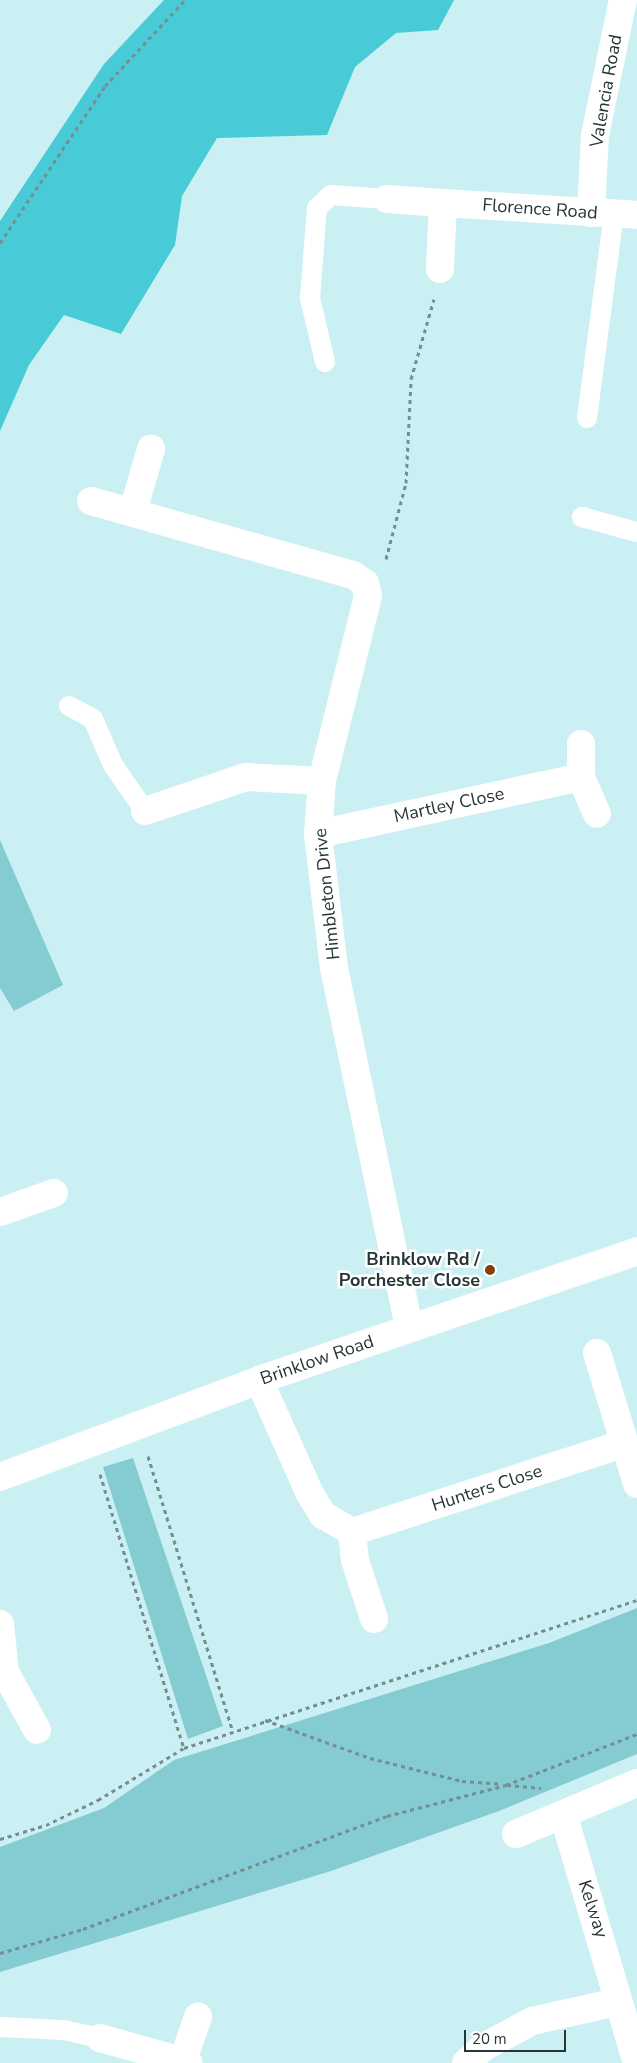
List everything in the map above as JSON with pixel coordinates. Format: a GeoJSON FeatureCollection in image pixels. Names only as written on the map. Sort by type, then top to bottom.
{"type":"FeatureCollection","features":[{"type":"Feature","properties":{"kind":"street","name":"Valencia Road"},"geometry":{"type":"LineString","coordinates":[[614,214],[595,135],[623,0]]}},
{"type":"Feature","properties":{"kind":"street","name":"Florence Road"},"geometry":{"type":"LineString","coordinates":[[387,199],[614,214]]}},
{"type":"Feature","properties":{"kind":"street"},"geometry":{"type":"LineString","coordinates":[[440,269],[443,203]]}},
{"type":"Feature","properties":{"kind":"street"},"geometry":{"type":"LineString","coordinates":[[133,511],[150,448]]}},
{"type":"Feature","properties":{"kind":"street"},"geometry":{"type":"LineString","coordinates":[[91,501],[133,511],[353,575],[364,583],[368,596]]}},
{"type":"Feature","properties":{"kind":"street","name":"Himbleton Drive"},"geometry":{"type":"LineString","coordinates":[[368,596],[322,781],[318,834],[334,968],[409,1328]]}},
{"type":"Feature","properties":{"kind":"street"},"geometry":{"type":"LineString","coordinates":[[581,744],[580,777],[597,814]]}},
{"type":"Feature","properties":{"kind":"street"},"geometry":{"type":"LineString","coordinates":[[145,811],[246,777],[322,781]]}},
{"type":"Feature","properties":{"kind":"street","name":"Martley Close"},"geometry":{"type":"LineString","coordinates":[[318,834],[580,777]]}},
{"type":"Feature","properties":{"kind":"street"},"geometry":{"type":"LineString","coordinates":[[0,1212],[54,1192]]}},
{"type":"Feature","properties":{"kind":"street","name":"Brinklow Road"},"geometry":{"type":"LineString","coordinates":[[0,1477],[259,1380],[637,1251]]}},
{"type":"Feature","properties":{"kind":"street"},"geometry":{"type":"LineString","coordinates":[[597,1353],[623,1444],[637,1484]]}},
{"type":"Feature","properties":{"kind":"street"},"geometry":{"type":"LineString","coordinates":[[259,1380],[309,1492],[323,1515],[352,1532],[355,1560],[374,1619]]}},
{"type":"Feature","properties":{"kind":"street","name":"Hunters Close"},"geometry":{"type":"LineString","coordinates":[[352,1532],[623,1444]]}},
{"type":"Feature","properties":{"kind":"street"},"geometry":{"type":"LineString","coordinates":[[0,1624],[2,1673],[37,1730]]}},
{"type":"Feature","properties":{"kind":"street"},"geometry":{"type":"LineString","coordinates":[[516,1834],[564,1817],[637,1784]]}},
{"type":"Feature","properties":{"kind":"street","name":"Kelway"},"geometry":{"type":"LineString","coordinates":[[564,1817],[604,1942],[617,2002],[637,2063]]}},
{"type":"Feature","properties":{"kind":"street"},"geometry":{"type":"LineString","coordinates":[[466,2063],[484,2047],[532,2021],[617,2002]]}},
{"type":"Feature","properties":{"kind":"street"},"geometry":{"type":"LineString","coordinates":[[100,2038],[186,2061],[198,2017]]}},
{"type":"Feature","properties":{"kind":"lane"},"geometry":{"type":"LineString","coordinates":[[325,362],[310,298],[317,208],[331,195],[387,199]]}},
{"type":"Feature","properties":{"kind":"lane"},"geometry":{"type":"LineString","coordinates":[[587,418],[614,214]]}},
{"type":"Feature","properties":{"kind":"lane"},"geometry":{"type":"LineString","coordinates":[[582,517],[637,532]]}},
{"type":"Feature","properties":{"kind":"lane"},"geometry":{"type":"LineString","coordinates":[[69,706],[93,719],[113,766],[145,811]]}},
{"type":"Feature","properties":{"kind":"lane"},"geometry":{"type":"LineString","coordinates":[[0,2027],[64,2030],[100,2038]]}},
{"type":"Feature","properties":{"kind":"path"},"geometry":{"type":"LineString","coordinates":[[0,243],[105,86],[184,0]]}},
{"type":"Feature","properties":{"kind":"path"},"geometry":{"type":"LineString","coordinates":[[368,596],[385,560],[406,483],[411,379],[440,269]]}},
{"type":"Feature","properties":{"kind":"path"},"geometry":{"type":"LineString","coordinates":[[139,1424],[233,1732]]}},
{"type":"Feature","properties":{"kind":"path"},"geometry":{"type":"LineString","coordinates":[[88,1445],[184,1748]]}},
{"type":"Feature","properties":{"kind":"path"},"geometry":{"type":"LineString","coordinates":[[0,1839],[46,1825],[98,1800],[184,1748],[637,1600]]}},
{"type":"Feature","properties":{"kind":"path"},"geometry":{"type":"LineString","coordinates":[[265,1720],[370,1758],[462,1781],[543,1788],[555,1794],[564,1817]]}},
{"type":"Feature","properties":{"kind":"path"},"geometry":{"type":"LineString","coordinates":[[0,1953],[83,1929],[387,1816],[506,1785],[637,1734]]}},
{"type":"Feature","properties":{"kind":"shaded area"},"geometry":{"type":"Polygon","coordinates":[[[164,0],[454,0],[438,30],[396,33],[355,67],[327,135],[217,138],[182,196],[175,245],[121,334],[64,315],[29,365],[0,431],[0,221],[104,64],[164,0]]]}},
{"type":"Feature","properties":{"kind":"shaded area"},"geometry":{"type":"Polygon","coordinates":[[[0,840],[63,985],[14,1011],[0,988],[0,840]]]}},
{"type":"Feature","properties":{"kind":"shaded area"},"geometry":{"type":"Polygon","coordinates":[[[133,1458],[223,1726],[188,1739],[103,1467],[133,1458]]]}},
{"type":"Feature","properties":{"kind":"shaded area"},"geometry":{"type":"Polygon","coordinates":[[[637,1608],[637,1754],[499,1811],[331,1871],[0,1972],[0,1847],[104,1808],[174,1760],[549,1643],[637,1608]]]}},
{"type":"Feature","properties":{"kind":"place","name":"Brinklow Rd / Porchester Close"},"geometry":{"type":"Point","coordinates":[490,1270]}}]}
